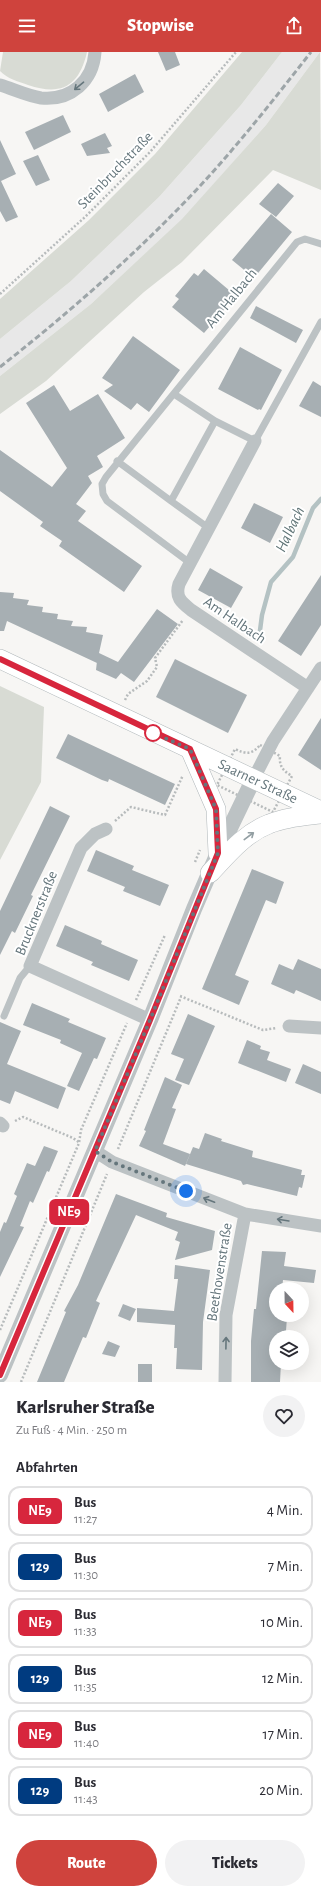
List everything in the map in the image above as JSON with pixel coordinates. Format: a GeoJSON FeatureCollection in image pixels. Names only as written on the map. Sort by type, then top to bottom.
{"type":"FeatureCollection","features":[{"type":"Feature","properties":{"kind":"main road","name":"Saarner Straße"},"geometry":{"type":"LineString","coordinates":[[0,659],[321,811]]}},
{"type":"Feature","properties":{"kind":"main road"},"geometry":{"type":"LineString","coordinates":[[190,749],[216,809],[218,853]]}},
{"type":"Feature","properties":{"kind":"main road"},"geometry":{"type":"LineString","coordinates":[[201,871],[254,832],[269,824],[291,818],[321,814]]}},
{"type":"Feature","properties":{"kind":"street"},"geometry":{"type":"LineString","coordinates":[[0,85],[40,98],[56,98],[73,92],[86,81],[94,61],[95,52]]}},
{"type":"Feature","properties":{"kind":"street","name":"Am Halbach"},"geometry":{"type":"LineString","coordinates":[[255,441],[210,529],[190,563],[177,590],[178,597],[181,603],[190,610],[308,688]]}},
{"type":"Feature","properties":{"kind":"street"},"geometry":{"type":"LineString","coordinates":[[0,1375],[4,1355],[95,1151],[163,989],[194,909],[201,871],[218,853],[254,778],[274,741],[321,668]]}},
{"type":"Feature","properties":{"kind":"street","name":"Brucknerstraße"},"geometry":{"type":"LineString","coordinates":[[106,829],[95,834],[80,848],[30,966],[150,1020]]}},
{"type":"Feature","properties":{"kind":"street"},"geometry":{"type":"LineString","coordinates":[[288,1026],[321,1028]]}},
{"type":"Feature","properties":{"kind":"street"},"geometry":{"type":"LineString","coordinates":[[95,1151],[112,1162],[245,1214],[321,1226]]}},
{"type":"Feature","properties":{"kind":"street","name":"Beethovenstraße"},"geometry":{"type":"LineString","coordinates":[[226,1382],[226,1315],[245,1214]]}},
{"type":"Feature","properties":{"kind":"lane","name":"Am Halbach"},"geometry":{"type":"LineString","coordinates":[[190,563],[107,501],[103,494],[102,484],[117,461],[174,394],[297,242],[305,238],[321,244]]}},
{"type":"Feature","properties":{"kind":"lane","name":"Am Halbach"},"geometry":{"type":"LineString","coordinates":[[255,441],[321,322]]}},
{"type":"Feature","properties":{"kind":"lane"},"geometry":{"type":"LineString","coordinates":[[174,394],[215,421],[255,441]]}},
{"type":"Feature","properties":{"kind":"lane"},"geometry":{"type":"LineString","coordinates":[[171,501],[215,421]]}},
{"type":"Feature","properties":{"kind":"lane"},"geometry":{"type":"LineString","coordinates":[[117,461],[210,529]]}},
{"type":"Feature","properties":{"kind":"lane"},"geometry":{"type":"LineString","coordinates":[[4,1016],[20,978],[30,966]]}},
{"type":"Feature","properties":{"kind":"path","name":"Steinbruchstraße"},"geometry":{"type":"LineString","coordinates":[[0,294],[84,217],[150,152],[236,52]]}},
{"type":"Feature","properties":{"kind":"path"},"geometry":{"type":"LineString","coordinates":[[117,715],[128,694],[147,681],[157,667],[155,658],[190,610]]}},
{"type":"Feature","properties":{"kind":"path"},"geometry":{"type":"LineString","coordinates":[[106,829],[131,808],[165,815],[185,771],[188,776]]}},
{"type":"Feature","properties":{"kind":"path"},"geometry":{"type":"LineString","coordinates":[[201,871],[202,844]]}},
{"type":"Feature","properties":{"kind":"path"},"geometry":{"type":"LineString","coordinates":[[0,1330],[70,1161],[79,1143],[81,1130],[168,929]]}},
{"type":"Feature","properties":{"kind":"path"},"geometry":{"type":"LineString","coordinates":[[163,989],[263,1030],[288,1026]]}},
{"type":"Feature","properties":{"kind":"path"},"geometry":{"type":"LineString","coordinates":[[20,1382],[181,997]]}},
{"type":"Feature","properties":{"kind":"path"},"geometry":{"type":"LineString","coordinates":[[2,1124],[23,1117],[73,1138],[79,1143],[95,1151]]}},
{"type":"Feature","properties":{"kind":"shaded area"},"geometry":{"type":"Polygon","coordinates":[[[3,52],[87,52],[84,64],[74,81],[59,89],[50,89],[28,85],[13,80],[3,74],[0,71],[3,52]]]}},
{"type":"Feature","properties":{"kind":"shaded area"},"geometry":{"type":"Polygon","coordinates":[[[242,52],[282,52],[241,105],[159,197],[71,281],[0,339],[0,299],[89,220],[155,154],[242,52]]]}},
{"type":"Feature","properties":{"kind":"shaded area"},"geometry":{"type":"Polygon","coordinates":[[[282,52],[320,52],[266,125],[183,219],[91,304],[0,376],[0,339],[71,281],[159,197],[241,105],[282,52]]]}},
{"type":"Feature","properties":{"kind":"shaded area"},"geometry":{"type":"Polygon","coordinates":[[[320,52],[321,190],[273,170],[182,262],[144,292],[46,381],[0,414],[0,376],[91,304],[182,219],[266,125],[320,52]]]}},
{"type":"Feature","properties":{"kind":"shaded area"},"geometry":{"type":"Polygon","coordinates":[[[0,686],[44,707],[41,782],[0,860],[0,686]]]}},
{"type":"Feature","properties":{"kind":"building"},"geometry":{"type":"Polygon","coordinates":[[[158,52],[175,52],[180,65],[166,71],[158,52]]]}},
{"type":"Feature","properties":{"kind":"building"},"geometry":{"type":"Polygon","coordinates":[[[135,74],[144,92],[108,112],[99,94],[135,74]]]}},
{"type":"Feature","properties":{"kind":"building"},"geometry":{"type":"Polygon","coordinates":[[[63,115],[71,132],[34,150],[25,132],[63,115]]]}},
{"type":"Feature","properties":{"kind":"building"},"geometry":{"type":"Polygon","coordinates":[[[105,133],[112,146],[107,148],[110,153],[87,156],[81,144],[105,133]]]}},
{"type":"Feature","properties":{"kind":"building"},"geometry":{"type":"Polygon","coordinates":[[[0,140],[16,174],[1,181],[18,217],[6,222],[0,211],[0,140]]]}},
{"type":"Feature","properties":{"kind":"building"},"geometry":{"type":"Polygon","coordinates":[[[38,155],[50,180],[36,186],[23,161],[38,155]]]}},
{"type":"Feature","properties":{"kind":"building"},"geometry":{"type":"Polygon","coordinates":[[[278,183],[294,196],[276,217],[259,204],[278,183]]]}},
{"type":"Feature","properties":{"kind":"building"},"geometry":{"type":"Polygon","coordinates":[[[271,214],[292,232],[254,278],[232,260],[271,214]]]}},
{"type":"Feature","properties":{"kind":"building"},"geometry":{"type":"Polygon","coordinates":[[[204,269],[236,296],[204,333],[172,307],[179,299],[175,296],[194,273],[198,276],[204,269]]]}},
{"type":"Feature","properties":{"kind":"building"},"geometry":{"type":"Polygon","coordinates":[[[256,306],[303,330],[296,343],[250,318],[256,306]]]}},
{"type":"Feature","properties":{"kind":"building"},"geometry":{"type":"Polygon","coordinates":[[[133,336],[180,370],[149,412],[137,403],[131,410],[104,391],[113,385],[102,378],[133,336]]]}},
{"type":"Feature","properties":{"kind":"building"},"geometry":{"type":"Polygon","coordinates":[[[240,347],[282,370],[261,410],[258,410],[218,389],[240,347]]]}},
{"type":"Feature","properties":{"kind":"building"},"geometry":{"type":"Polygon","coordinates":[[[313,381],[321,386],[321,417],[299,406],[313,381]]]}},
{"type":"Feature","properties":{"kind":"building"},"geometry":{"type":"Polygon","coordinates":[[[54,385],[70,411],[98,394],[125,438],[97,456],[103,467],[88,476],[92,483],[76,504],[86,511],[78,521],[142,566],[124,592],[59,546],[62,541],[40,526],[43,522],[0,491],[0,450],[52,487],[67,468],[26,403],[54,385]]]}},
{"type":"Feature","properties":{"kind":"building"},"geometry":{"type":"Polygon","coordinates":[[[254,503],[283,517],[270,543],[241,528],[254,503]]]}},
{"type":"Feature","properties":{"kind":"building"},"geometry":{"type":"Polygon","coordinates":[[[210,568],[243,587],[231,608],[198,590],[210,568]]]}},
{"type":"Feature","properties":{"kind":"building"},"geometry":{"type":"Polygon","coordinates":[[[321,575],[321,625],[301,656],[278,641],[321,575]]]}},
{"type":"Feature","properties":{"kind":"building"},"geometry":{"type":"Polygon","coordinates":[[[0,592],[14,593],[13,598],[29,600],[27,605],[43,607],[42,612],[58,614],[57,619],[73,621],[71,626],[87,627],[86,632],[103,635],[99,653],[118,662],[157,609],[178,624],[134,682],[121,673],[116,679],[96,670],[97,663],[7,621],[4,631],[0,631],[0,592]]]}},
{"type":"Feature","properties":{"kind":"building"},"geometry":{"type":"Polygon","coordinates":[[[175,659],[247,695],[228,733],[156,697],[175,659]]]}},
{"type":"Feature","properties":{"kind":"building"},"geometry":{"type":"Polygon","coordinates":[[[321,718],[321,770],[298,755],[321,718]]]}},
{"type":"Feature","properties":{"kind":"building"},"geometry":{"type":"Polygon","coordinates":[[[68,734],[175,784],[165,805],[109,779],[108,782],[102,780],[56,758],[68,734]]]}},
{"type":"Feature","properties":{"kind":"building"},"geometry":{"type":"Polygon","coordinates":[[[50,806],[70,816],[31,895],[33,896],[15,933],[12,931],[0,955],[0,911],[50,806]]]}},
{"type":"Feature","properties":{"kind":"building"},"geometry":{"type":"Polygon","coordinates":[[[96,850],[134,866],[132,870],[169,885],[160,906],[123,891],[125,887],[87,871],[96,850]]]}},
{"type":"Feature","properties":{"kind":"building"},"geometry":{"type":"Polygon","coordinates":[[[252,869],[284,882],[276,904],[266,900],[235,975],[249,981],[239,1005],[202,989],[252,869]]]}},
{"type":"Feature","properties":{"kind":"building"},"geometry":{"type":"Polygon","coordinates":[[[65,925],[102,941],[101,944],[138,960],[129,981],[91,965],[93,962],[56,946],[65,925]]]}},
{"type":"Feature","properties":{"kind":"building"},"geometry":{"type":"Polygon","coordinates":[[[298,959],[321,969],[321,1001],[296,990],[294,994],[271,984],[279,964],[293,970],[298,959]]]}},
{"type":"Feature","properties":{"kind":"building"},"geometry":{"type":"Polygon","coordinates":[[[32,1003],[70,1019],[68,1022],[106,1038],[97,1059],[94,1058],[79,1091],[67,1086],[82,1053],[60,1043],[61,1040],[23,1025],[32,1003]]]}},
{"type":"Feature","properties":{"kind":"building"},"geometry":{"type":"Polygon","coordinates":[[[188,1014],[215,1026],[189,1085],[175,1080],[184,1059],[171,1054],[188,1014]]]}},
{"type":"Feature","properties":{"kind":"building"},"geometry":{"type":"Polygon","coordinates":[[[0,1022],[21,1031],[7,1064],[66,1088],[58,1109],[15,1091],[10,1104],[0,1100],[0,1022]]]}},
{"type":"Feature","properties":{"kind":"building"},"geometry":{"type":"Polygon","coordinates":[[[247,1040],[261,1046],[260,1049],[270,1052],[267,1060],[291,1069],[286,1082],[238,1063],[247,1040]]]}},
{"type":"Feature","properties":{"kind":"building"},"geometry":{"type":"Polygon","coordinates":[[[303,1064],[321,1072],[321,1094],[295,1083],[303,1064]]]}},
{"type":"Feature","properties":{"kind":"building"},"geometry":{"type":"Polygon","coordinates":[[[165,1077],[182,1085],[172,1108],[176,1109],[163,1144],[190,1154],[185,1166],[139,1146],[146,1131],[144,1130],[165,1077]]]}},
{"type":"Feature","properties":{"kind":"building"},"geometry":{"type":"Polygon","coordinates":[[[205,1133],[222,1139],[221,1141],[253,1151],[252,1157],[302,1170],[301,1175],[305,1175],[302,1188],[299,1187],[297,1196],[247,1184],[243,1185],[241,1181],[186,1164],[193,1147],[199,1149],[205,1133]]]}},
{"type":"Feature","properties":{"kind":"building"},"geometry":{"type":"Polygon","coordinates":[[[44,1146],[58,1151],[49,1172],[47,1171],[33,1203],[30,1201],[20,1226],[24,1227],[0,1277],[0,1232],[4,1222],[6,1223],[17,1196],[14,1194],[27,1163],[35,1166],[44,1146]]]}},
{"type":"Feature","properties":{"kind":"building"},"geometry":{"type":"Polygon","coordinates":[[[116,1194],[167,1213],[166,1217],[215,1231],[212,1250],[175,1260],[180,1242],[175,1240],[178,1232],[136,1215],[96,1301],[100,1303],[86,1338],[83,1337],[64,1382],[37,1382],[66,1312],[64,1311],[78,1285],[116,1194]]]}},
{"type":"Feature","properties":{"kind":"building"},"geometry":{"type":"Polygon","coordinates":[[[262,1251],[286,1252],[284,1266],[316,1270],[314,1283],[283,1280],[283,1282],[269,1282],[269,1322],[287,1322],[286,1330],[269,1330],[269,1370],[281,1370],[280,1382],[251,1382],[251,1341],[254,1309],[256,1309],[262,1251]]]}},
{"type":"Feature","properties":{"kind":"building"},"geometry":{"type":"Polygon","coordinates":[[[175,1265],[210,1270],[203,1322],[202,1370],[176,1369],[177,1348],[174,1348],[175,1325],[137,1322],[137,1308],[174,1311],[178,1279],[174,1279],[175,1265]]]}},
{"type":"Feature","properties":{"kind":"building"},"geometry":{"type":"Polygon","coordinates":[[[123,1304],[136,1309],[130,1321],[118,1316],[123,1304]]]}},
{"type":"Feature","properties":{"kind":"building"},"geometry":{"type":"Polygon","coordinates":[[[108,1341],[120,1346],[115,1357],[102,1354],[108,1341]]]}},
{"type":"Feature","properties":{"kind":"building"},"geometry":{"type":"Polygon","coordinates":[[[138,1364],[152,1364],[152,1382],[138,1382],[138,1364]]]}},
{"type":"Feature","properties":{"kind":"waterway","name":"Halbach"},"geometry":{"type":"LineString","coordinates":[[259,638],[262,615],[271,582],[293,557],[313,508],[321,499]]}},
{"type":"Feature","properties":{"kind":"railway"},"geometry":{"type":"LineString","coordinates":[[0,367],[90,292],[175,212],[228,154],[311,52]]}},
{"type":"Feature","properties":{"kind":"bus line","name":"NE9"},"geometry":{"type":"LineString","coordinates":[[0,659],[153,733],[190,749],[208,787],[216,809],[218,853],[194,909],[163,989],[0,1375]]}},
{"type":"Feature","properties":{"kind":"route"},"geometry":{"type":"LineString","coordinates":[[153,733],[190,749],[208,787],[216,809],[218,853],[95,1151],[112,1162],[186,1191]]}}]}
